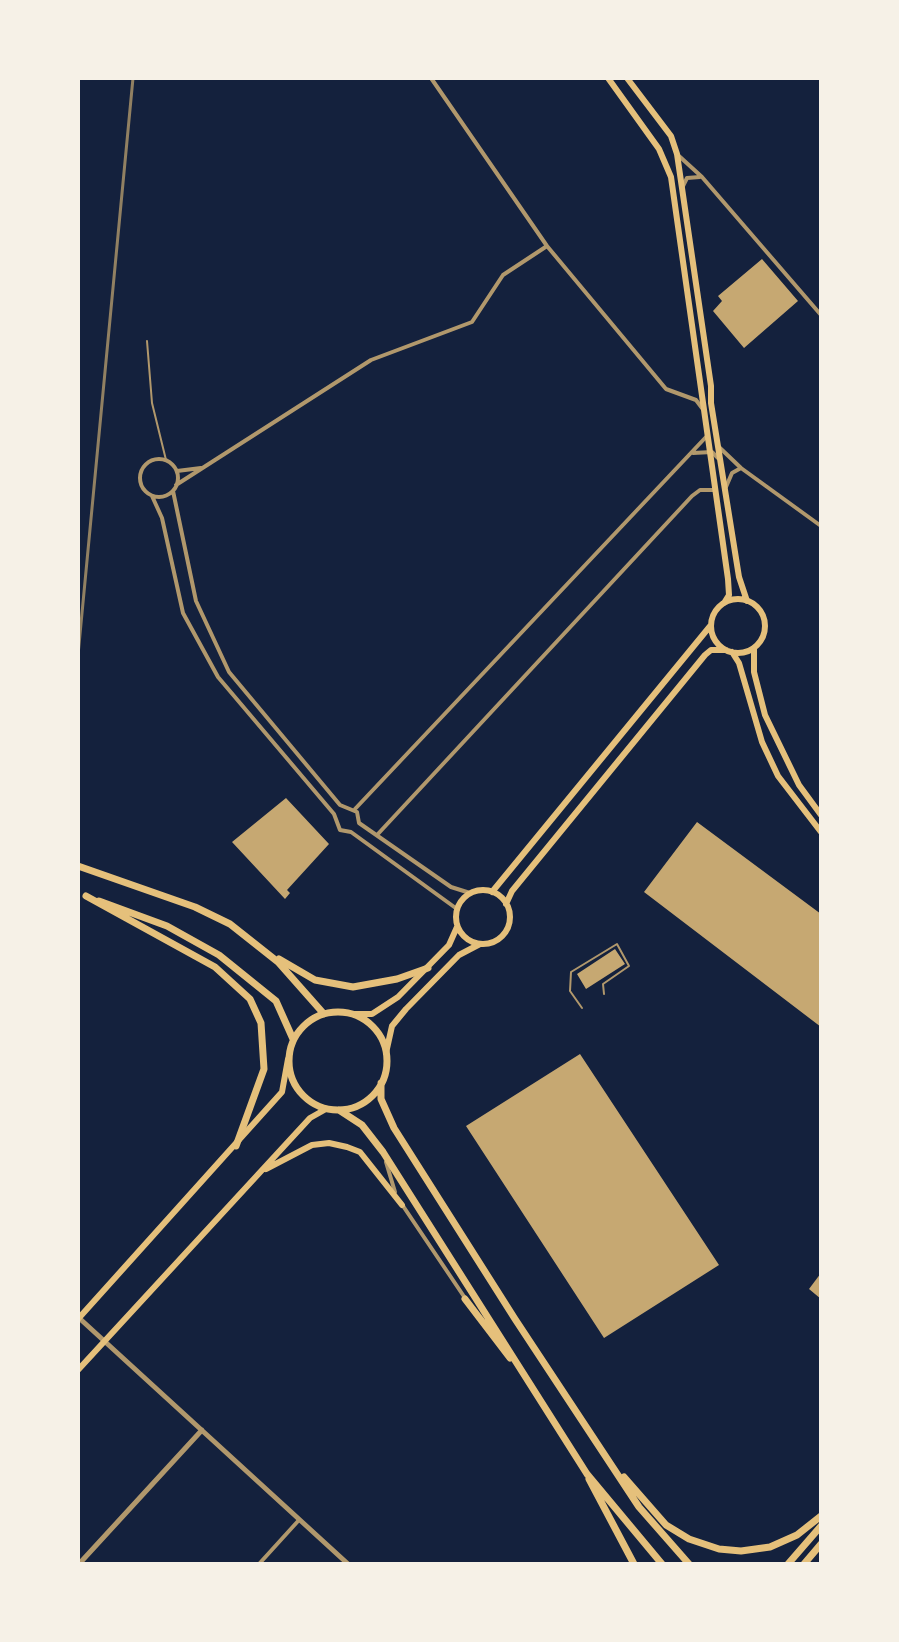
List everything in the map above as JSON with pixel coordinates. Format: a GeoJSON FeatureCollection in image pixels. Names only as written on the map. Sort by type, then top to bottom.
{"type":"FeatureCollection","features":[{"type":"Feature","properties":{"kind":"main road"},"geometry":{"type":"LineString","coordinates":[[492,892],[711,625],[713,617],[729,595],[712,452],[702,408],[671,177],[659,149],[608,78]]}},
{"type":"Feature","properties":{"kind":"main road"},"geometry":{"type":"LineString","coordinates":[[627,78],[671,136],[677,154],[739,577],[747,601]]}},
{"type":"Feature","properties":{"kind":"main road"},"geometry":{"type":"LineString","coordinates":[[724,603],[747,601],[757,607],[764,620],[763,635],[754,648],[754,672],[765,715],[780,750],[821,815]]}},
{"type":"Feature","properties":{"kind":"main road"},"geometry":{"type":"LineString","coordinates":[[711,625],[715,640],[739,663],[762,742],[778,776],[821,832]]}},
{"type":"Feature","properties":{"kind":"main road"},"geometry":{"type":"LineString","coordinates":[[506,904],[512,891],[705,655],[754,648]]}},
{"type":"Feature","properties":{"kind":"main road"},"geometry":{"type":"LineString","coordinates":[[78,866],[214,915],[303,975],[338,986],[368,987],[428,968]]}},
{"type":"Feature","properties":{"kind":"main road"},"geometry":{"type":"LineString","coordinates":[[78,1318],[282,1092],[293,1039],[301,1028],[324,1014],[372,1014],[382,1010],[449,945],[457,927],[457,909],[470,893],[492,892],[506,904],[510,918],[505,932],[494,942],[480,944],[459,955],[392,1026],[381,1099],[394,1128],[609,1463],[639,1507],[689,1564]]}},
{"type":"Feature","properties":{"kind":"main road"},"geometry":{"type":"LineString","coordinates":[[82,895],[167,926],[219,955],[276,1001],[293,1039]]}},
{"type":"Feature","properties":{"kind":"main road"},"geometry":{"type":"LineString","coordinates":[[82,895],[215,967],[250,999],[261,1023],[264,1069],[236,1146]]}},
{"type":"Feature","properties":{"kind":"main road"},"geometry":{"type":"LineString","coordinates":[[457,927],[466,939],[480,944]]}},
{"type":"Feature","properties":{"kind":"main road"},"geometry":{"type":"LineString","coordinates":[[264,950],[324,1014]]}},
{"type":"Feature","properties":{"kind":"main road"},"geometry":{"type":"LineString","coordinates":[[354,1014],[372,1025],[386,1053]]}},
{"type":"Feature","properties":{"kind":"main road"},"geometry":{"type":"LineString","coordinates":[[288,1059],[296,1087],[309,1101],[326,1109],[339,1110],[368,1099],[381,1083]]}},
{"type":"Feature","properties":{"kind":"main road"},"geometry":{"type":"LineString","coordinates":[[78,1370],[310,1118],[326,1109]]}},
{"type":"Feature","properties":{"kind":"main road"},"geometry":{"type":"LineString","coordinates":[[339,1110],[362,1125],[383,1152],[506,1343],[513,1362]]}},
{"type":"Feature","properties":{"kind":"main road"},"geometry":{"type":"LineString","coordinates":[[259,1172],[297,1150],[329,1143],[338,1145],[360,1152],[402,1205]]}},
{"type":"Feature","properties":{"kind":"main road"},"geometry":{"type":"LineString","coordinates":[[465,1299],[513,1362],[587,1474],[634,1564]]}},
{"type":"Feature","properties":{"kind":"main road"},"geometry":{"type":"LineString","coordinates":[[609,1463],[666,1525],[705,1545],[741,1551],[770,1547],[797,1535],[821,1516]]}},
{"type":"Feature","properties":{"kind":"main road"},"geometry":{"type":"LineString","coordinates":[[587,1474],[662,1564]]}},
{"type":"Feature","properties":{"kind":"main road"},"geometry":{"type":"LineString","coordinates":[[788,1564],[821,1526]]}},
{"type":"Feature","properties":{"kind":"main road"},"geometry":{"type":"LineString","coordinates":[[804,1564],[821,1544]]}},
{"type":"Feature","properties":{"kind":"street"},"geometry":{"type":"LineString","coordinates":[[431,78],[547,246],[666,389],[696,400],[702,408]]}},
{"type":"Feature","properties":{"kind":"street"},"geometry":{"type":"LineString","coordinates":[[677,154],[702,177],[821,315]]}},
{"type":"Feature","properties":{"kind":"street"},"geometry":{"type":"LineString","coordinates":[[683,187],[692,175],[702,177]]}},
{"type":"Feature","properties":{"kind":"street"},"geometry":{"type":"LineString","coordinates":[[176,485],[371,360],[472,322],[503,275],[547,246]]}},
{"type":"Feature","properties":{"kind":"street"},"geometry":{"type":"LineString","coordinates":[[355,809],[708,435]]}},
{"type":"Feature","properties":{"kind":"street"},"geometry":{"type":"LineString","coordinates":[[719,447],[741,468],[821,526]]}},
{"type":"Feature","properties":{"kind":"street"},"geometry":{"type":"LineString","coordinates":[[691,453],[712,452],[722,462]]}},
{"type":"Feature","properties":{"kind":"street"},"geometry":{"type":"LineString","coordinates":[[152,496],[163,497],[176,485],[177,471],[166,460],[151,460],[140,472],[143,489],[152,496],[162,518],[183,613],[218,677],[334,816],[340,830],[351,832],[457,909]]}},
{"type":"Feature","properties":{"kind":"street"},"geometry":{"type":"LineString","coordinates":[[177,471],[203,468]]}},
{"type":"Feature","properties":{"kind":"street"},"geometry":{"type":"LineString","coordinates":[[726,487],[732,473],[741,468]]}},
{"type":"Feature","properties":{"kind":"street"},"geometry":{"type":"LineString","coordinates":[[377,835],[692,496],[700,490],[716,490]]}},
{"type":"Feature","properties":{"kind":"street"},"geometry":{"type":"LineString","coordinates":[[173,491],[196,601],[229,672],[344,807],[355,809]]}},
{"type":"Feature","properties":{"kind":"street"},"geometry":{"type":"LineString","coordinates":[[334,816],[344,807]]}},
{"type":"Feature","properties":{"kind":"street"},"geometry":{"type":"LineString","coordinates":[[355,809],[359,823],[451,887],[470,893]]}},
{"type":"Feature","properties":{"kind":"street"},"geometry":{"type":"LineString","coordinates":[[351,832],[359,823]]}},
{"type":"Feature","properties":{"kind":"street"},"geometry":{"type":"LineString","coordinates":[[383,1152],[393,1189],[465,1299]]}},
{"type":"Feature","properties":{"kind":"street"},"geometry":{"type":"LineString","coordinates":[[78,1318],[348,1564]]}},
{"type":"Feature","properties":{"kind":"street"},"geometry":{"type":"LineString","coordinates":[[79,1564],[202,1430]]}},
{"type":"Feature","properties":{"kind":"street"},"geometry":{"type":"LineString","coordinates":[[259,1564],[299,1520]]}},
{"type":"Feature","properties":{"kind":"lane"},"geometry":{"type":"LineString","coordinates":[[147,341],[152,403],[166,460]]}},
{"type":"Feature","properties":{"kind":"lane"},"geometry":{"type":"LineString","coordinates":[[582,1008],[570,991],[571,972],[617,944],[629,966],[603,984],[604,994]]}},
{"type":"Feature","properties":{"kind":"building"},"geometry":{"type":"Polygon","coordinates":[[[762,259],[798,301],[744,348],[713,311],[722,301],[718,296],[762,259]]]}},
{"type":"Feature","properties":{"kind":"building"},"geometry":{"type":"Polygon","coordinates":[[[286,798],[329,844],[287,890],[290,893],[285,899],[232,842],[286,798]]]}},
{"type":"Feature","properties":{"kind":"building"},"geometry":{"type":"Polygon","coordinates":[[[697,822],[821,914],[821,1027],[644,892],[697,822]]]}},
{"type":"Feature","properties":{"kind":"building"},"geometry":{"type":"Polygon","coordinates":[[[615,949],[625,964],[586,989],[577,974],[615,949]]]}},
{"type":"Feature","properties":{"kind":"building"},"geometry":{"type":"Polygon","coordinates":[[[580,1054],[719,1265],[604,1338],[466,1126],[580,1054]]]}},
{"type":"Feature","properties":{"kind":"building"},"geometry":{"type":"Polygon","coordinates":[[[821,1273],[821,1299],[809,1289],[821,1273]]]}},
{"type":"Feature","properties":{"kind":"railway"},"geometry":{"type":"LineString","coordinates":[[78,655],[133,78]]}}]}
